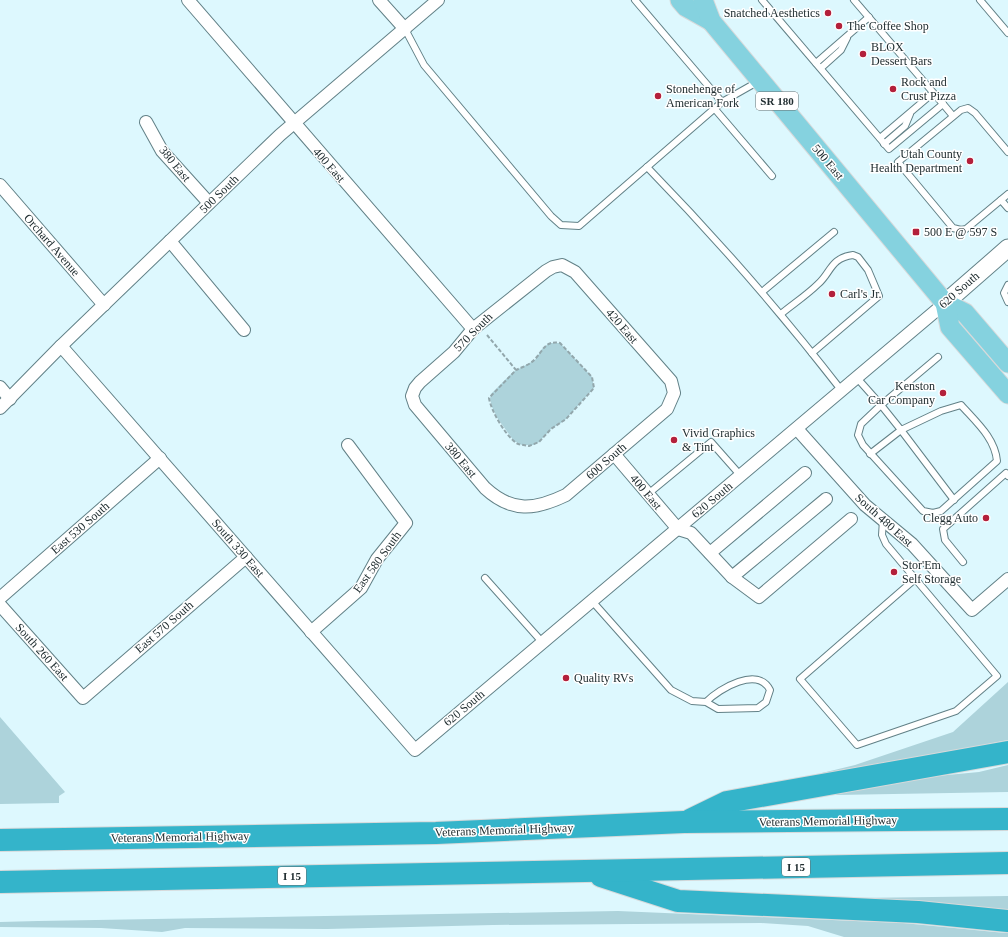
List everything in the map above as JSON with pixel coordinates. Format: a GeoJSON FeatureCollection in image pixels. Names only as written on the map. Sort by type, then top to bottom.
{"type":"FeatureCollection","features":[{"type":"Feature","properties":{"kind":"highway"},"geometry":{"type":"LineString","coordinates":[[684,822],[727,802],[1008,752]]}},
{"type":"Feature","properties":{"kind":"highway","name":"Veterans Memorial Highway"},"geometry":{"type":"LineString","coordinates":[[0,840],[436,833],[684,822],[1008,819]]}},
{"type":"Feature","properties":{"kind":"highway","name":"I 15"},"geometry":{"type":"LineString","coordinates":[[0,882],[1008,863]]}},
{"type":"Feature","properties":{"kind":"highway"},"geometry":{"type":"LineString","coordinates":[[584,870],[678,900],[918,912],[1008,921]]}},
{"type":"Feature","properties":{"kind":"main road","name":"500 East"},"geometry":{"type":"LineString","coordinates":[[680,0],[686,7],[711,21]]}},
{"type":"Feature","properties":{"kind":"main road","name":"500 East"},"geometry":{"type":"LineString","coordinates":[[703,0],[711,21],[945,303],[965,313],[1008,363]]}},
{"type":"Feature","properties":{"kind":"main road","name":"500 East"},"geometry":{"type":"LineString","coordinates":[[945,303],[950,327],[1008,394]]}},
{"type":"Feature","properties":{"kind":"street","name":"400 East"},"geometry":{"type":"LineString","coordinates":[[188,0],[293,124],[472,329]]}},
{"type":"Feature","properties":{"kind":"street"},"geometry":{"type":"LineString","coordinates":[[379,0],[405,29]]}},
{"type":"Feature","properties":{"kind":"street","name":"500 South"},"geometry":{"type":"LineString","coordinates":[[0,408],[61,346],[293,124],[438,0]]}},
{"type":"Feature","properties":{"kind":"street","name":"380 East"},"geometry":{"type":"LineString","coordinates":[[146,122],[162,151],[209,203]]}},
{"type":"Feature","properties":{"kind":"street","name":"Orchard Avenue"},"geometry":{"type":"LineString","coordinates":[[0,185],[104,305]]}},
{"type":"Feature","properties":{"kind":"street"},"geometry":{"type":"LineString","coordinates":[[170,241],[244,330]]}},
{"type":"Feature","properties":{"kind":"street","name":"620 South"},"geometry":{"type":"LineString","coordinates":[[415,750],[842,391],[1008,248]]}},
{"type":"Feature","properties":{"kind":"street","name":"570 South"},"geometry":{"type":"LineString","coordinates":[[412,396],[415,388],[420,382],[454,352],[472,329],[546,271],[553,267],[562,265]]}},
{"type":"Feature","properties":{"kind":"street","name":"420 East"},"geometry":{"type":"LineString","coordinates":[[562,265],[575,272],[634,339],[670,381],[674,393]]}},
{"type":"Feature","properties":{"kind":"street","name":"South 330 East"},"geometry":{"type":"LineString","coordinates":[[61,346],[415,750]]}},
{"type":"Feature","properties":{"kind":"street"},"geometry":{"type":"LineString","coordinates":[[0,387],[10,399]]}},
{"type":"Feature","properties":{"kind":"street","name":"600 South"},"geometry":{"type":"LineString","coordinates":[[524,507],[550,503],[566,495],[667,409],[674,393]]}},
{"type":"Feature","properties":{"kind":"street","name":"380 East"},"geometry":{"type":"LineString","coordinates":[[412,396],[414,405],[485,488],[503,501],[524,507]]}},
{"type":"Feature","properties":{"kind":"street","name":"South 480 East"},"geometry":{"type":"LineString","coordinates":[[797,429],[865,505],[912,544],[972,610],[1008,579]]}},
{"type":"Feature","properties":{"kind":"street","name":"East 580 South"},"geometry":{"type":"LineString","coordinates":[[311,632],[360,588],[377,559],[406,523],[348,445]]}},
{"type":"Feature","properties":{"kind":"street","name":"400 East"},"geometry":{"type":"LineString","coordinates":[[614,454],[678,529]]}},
{"type":"Feature","properties":{"kind":"street","name":"East 530 South"},"geometry":{"type":"LineString","coordinates":[[0,598],[160,458]]}},
{"type":"Feature","properties":{"kind":"street"},"geometry":{"type":"LineString","coordinates":[[710,553],[805,473]]}},
{"type":"Feature","properties":{"kind":"street"},"geometry":{"type":"LineString","coordinates":[[732,577],[826,499]]}},
{"type":"Feature","properties":{"kind":"street"},"geometry":{"type":"LineString","coordinates":[[678,529],[691,533],[732,577],[759,597],[851,519]]}},
{"type":"Feature","properties":{"kind":"street","name":"East 570 South"},"geometry":{"type":"LineString","coordinates":[[83,698],[246,557]]}},
{"type":"Feature","properties":{"kind":"street","name":"South 260 East"},"geometry":{"type":"LineString","coordinates":[[0,605],[83,698]]}},
{"type":"Feature","properties":{"kind":"lane"},"geometry":{"type":"LineString","coordinates":[[635,0],[722,102]]}},
{"type":"Feature","properties":{"kind":"lane"},"geometry":{"type":"LineString","coordinates":[[762,0],[889,149],[943,104]]}},
{"type":"Feature","properties":{"kind":"lane"},"geometry":{"type":"LineString","coordinates":[[854,0],[953,116]]}},
{"type":"Feature","properties":{"kind":"lane"},"geometry":{"type":"LineString","coordinates":[[980,0],[1008,33]]}},
{"type":"Feature","properties":{"kind":"lane"},"geometry":{"type":"LineString","coordinates":[[818,66],[848,35],[869,17]]}},
{"type":"Feature","properties":{"kind":"lane"},"geometry":{"type":"LineString","coordinates":[[405,29],[424,65],[551,216],[561,225],[579,226],[714,108],[760,80]]}},
{"type":"Feature","properties":{"kind":"lane"},"geometry":{"type":"LineString","coordinates":[[882,141],[911,112],[933,93]]}},
{"type":"Feature","properties":{"kind":"lane"},"geometry":{"type":"LineString","coordinates":[[714,108],[772,176]]}},
{"type":"Feature","properties":{"kind":"lane"},"geometry":{"type":"LineString","coordinates":[[1008,152],[975,113],[968,108],[961,110],[953,116],[898,162],[954,228],[961,230],[966,229],[1008,194]]}},
{"type":"Feature","properties":{"kind":"lane"},"geometry":{"type":"LineString","coordinates":[[647,167],[707,230],[762,292],[842,391]]}},
{"type":"Feature","properties":{"kind":"lane"},"geometry":{"type":"LineString","coordinates":[[1001,200],[1008,208]]}},
{"type":"Feature","properties":{"kind":"lane"},"geometry":{"type":"LineString","coordinates":[[762,292],[834,232]]}},
{"type":"Feature","properties":{"kind":"lane"},"geometry":{"type":"LineString","coordinates":[[781,314],[820,283],[829,268],[848,255],[853,255],[862,261],[880,296],[812,353]]}},
{"type":"Feature","properties":{"kind":"lane"},"geometry":{"type":"LineString","coordinates":[[1008,285],[1004,293],[1008,302]]}},
{"type":"Feature","properties":{"kind":"lane"},"geometry":{"type":"LineString","coordinates":[[870,454],[901,430],[941,411],[961,405],[989,437],[996,450],[997,460],[941,511],[933,513],[923,511],[870,454],[862,445],[858,435],[861,424],[938,356]]}},
{"type":"Feature","properties":{"kind":"lane"},"geometry":{"type":"LineString","coordinates":[[857,378],[901,430],[954,500]]}},
{"type":"Feature","properties":{"kind":"lane"},"geometry":{"type":"LineString","coordinates":[[648,494],[712,442],[741,476]]}},
{"type":"Feature","properties":{"kind":"lane"},"geometry":{"type":"LineString","coordinates":[[963,562],[945,540],[943,529],[1006,473],[1008,476]]}},
{"type":"Feature","properties":{"kind":"lane"},"geometry":{"type":"LineString","coordinates":[[883,520],[883,539],[997,676],[956,711],[857,745],[800,679],[915,579]]}},
{"type":"Feature","properties":{"kind":"lane"},"geometry":{"type":"LineString","coordinates":[[485,578],[542,643]]}},
{"type":"Feature","properties":{"kind":"lane"},"geometry":{"type":"LineString","coordinates":[[592,601],[671,690],[692,701],[706,702],[718,709],[758,708],[766,702],[770,690],[767,683],[759,679],[735,682],[715,693],[706,702]]}},
{"type":"Feature","properties":{"kind":"path"},"geometry":{"type":"LineString","coordinates":[[487,335],[516,370]]}},
{"type":"Feature","properties":{"kind":"path"},"geometry":{"type":"LineString","coordinates":[[560,343],[592,377],[594,388],[564,421],[551,429],[539,442],[534,445],[524,446],[516,443],[505,429],[494,413],[489,398],[516,370],[535,360],[542,349],[549,344],[560,343]]}},
{"type":"Feature","properties":{"kind":"shaded area"},"geometry":{"type":"Polygon","coordinates":[[[549,343],[560,343],[563,346],[592,377],[594,388],[564,421],[551,429],[539,442],[534,445],[522,445],[514,441],[498,419],[492,407],[490,399],[491,394],[513,372],[535,360],[542,349],[549,343]]]}},
{"type":"Feature","properties":{"kind":"shaded area"},"geometry":{"type":"Polygon","coordinates":[[[1008,682],[1008,740],[822,778],[822,773],[855,765],[953,732],[1008,682]]]}},
{"type":"Feature","properties":{"kind":"shaded area"},"geometry":{"type":"Polygon","coordinates":[[[0,717],[65,792],[59,796],[59,803],[0,804],[0,717]]]}},
{"type":"Feature","properties":{"kind":"shaded area"},"geometry":{"type":"Polygon","coordinates":[[[1008,765],[1008,792],[836,795],[837,792],[926,777],[979,772],[1008,765]]]}},
{"type":"Feature","properties":{"kind":"shaded area"},"geometry":{"type":"Polygon","coordinates":[[[1008,896],[1008,913],[856,901],[857,898],[1008,896]]]}},
{"type":"Feature","properties":{"kind":"shaded area"},"geometry":{"type":"Polygon","coordinates":[[[618,911],[903,923],[1008,933],[1008,937],[844,937],[808,926],[761,923],[493,925],[327,929],[185,928],[162,932],[101,928],[0,927],[0,922],[38,921],[618,911]]]}},
{"type":"Feature","properties":{"kind":"place","name":"Snatched Aesthetics"},"geometry":{"type":"Point","coordinates":[828,13]}},
{"type":"Feature","properties":{"kind":"place","name":"The Coffee Shop"},"geometry":{"type":"Point","coordinates":[839,26]}},
{"type":"Feature","properties":{"kind":"place","name":"BLOX Dessert Bars"},"geometry":{"type":"Point","coordinates":[863,54]}},
{"type":"Feature","properties":{"kind":"place","name":"Rock and Crust Pizza"},"geometry":{"type":"Point","coordinates":[893,89]}},
{"type":"Feature","properties":{"kind":"place","name":"Stonehenge of American Fork"},"geometry":{"type":"Point","coordinates":[658,96]}},
{"type":"Feature","properties":{"kind":"place","name":"Utah County Health Department"},"geometry":{"type":"Point","coordinates":[970,161]}},
{"type":"Feature","properties":{"kind":"place","name":"500 E @ 597 S"},"geometry":{"type":"Point","coordinates":[916,232]}},
{"type":"Feature","properties":{"kind":"place","name":"Carl's Jr."},"geometry":{"type":"Point","coordinates":[832,294]}},
{"type":"Feature","properties":{"kind":"place","name":"Kenston Car Company"},"geometry":{"type":"Point","coordinates":[943,393]}},
{"type":"Feature","properties":{"kind":"place","name":"Vivid Graphics & Tint"},"geometry":{"type":"Point","coordinates":[674,440]}},
{"type":"Feature","properties":{"kind":"place","name":"Clegg Auto"},"geometry":{"type":"Point","coordinates":[986,518]}},
{"type":"Feature","properties":{"kind":"place","name":"Stor'Em Self Storage"},"geometry":{"type":"Point","coordinates":[894,572]}},
{"type":"Feature","properties":{"kind":"place","name":"Quality RVs"},"geometry":{"type":"Point","coordinates":[566,678]}}]}
